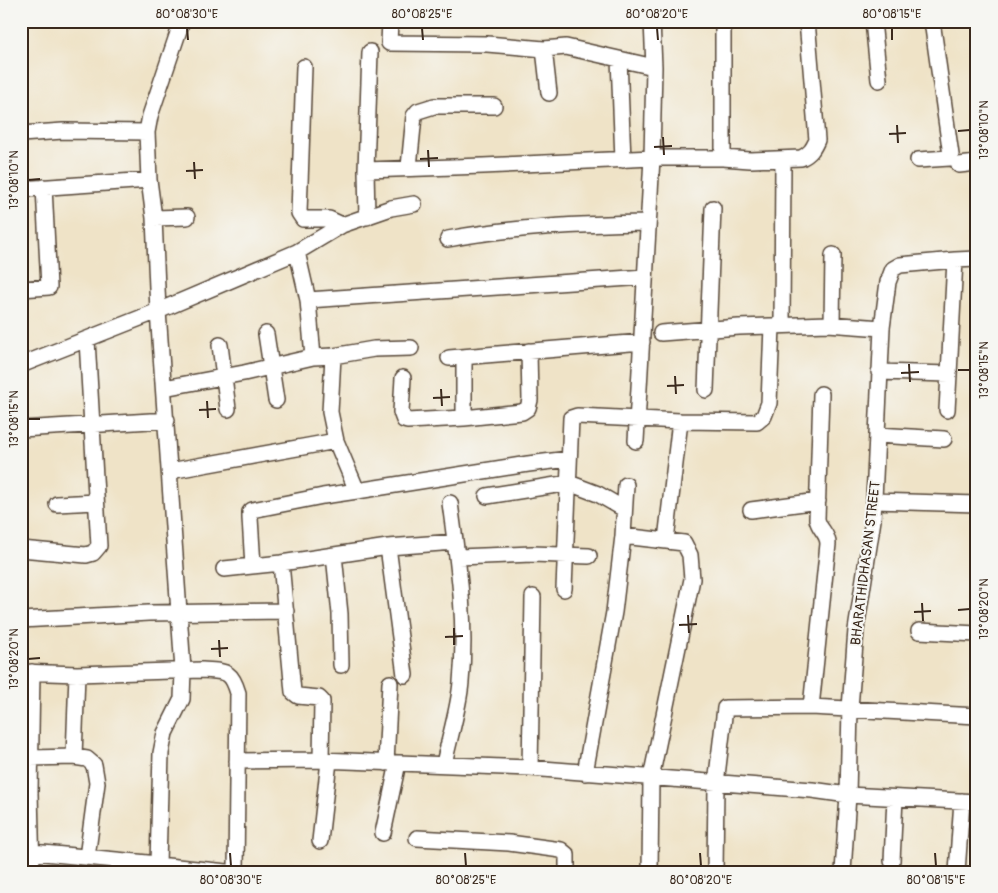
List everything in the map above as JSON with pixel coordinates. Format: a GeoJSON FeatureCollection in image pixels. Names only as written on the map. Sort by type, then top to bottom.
{"type":"FeatureCollection","features":[{"type":"Feature","properties":{"kind":"street"},"geometry":{"type":"LineString","coordinates":[[164,867],[161,754],[165,733],[182,699],[183,670],[147,132],[150,116],[182,21]]}},
{"type":"Feature","properties":{"kind":"street"},"geometry":{"type":"LineString","coordinates":[[390,21],[389,43],[487,44],[544,49],[566,47],[654,67]]}},
{"type":"Feature","properties":{"kind":"street"},"geometry":{"type":"LineString","coordinates":[[636,441],[652,158],[654,67],[652,21]]}},
{"type":"Feature","properties":{"kind":"street"},"geometry":{"type":"LineString","coordinates":[[723,21],[724,158]]}},
{"type":"Feature","properties":{"kind":"street"},"geometry":{"type":"LineString","coordinates":[[366,170],[652,158],[782,160],[801,158],[814,149],[817,140],[807,21]]}},
{"type":"Feature","properties":{"kind":"street"},"geometry":{"type":"LineString","coordinates":[[873,21],[879,80]]}},
{"type":"Feature","properties":{"kind":"street"},"geometry":{"type":"LineString","coordinates":[[918,160],[950,158],[951,155],[932,21]]}},
{"type":"Feature","properties":{"kind":"street"},"geometry":{"type":"LineString","coordinates":[[544,49],[549,93]]}},
{"type":"Feature","properties":{"kind":"street"},"geometry":{"type":"LineString","coordinates":[[367,217],[366,170],[370,52]]}},
{"type":"Feature","properties":{"kind":"street"},"geometry":{"type":"LineString","coordinates":[[619,59],[623,160]]}},
{"type":"Feature","properties":{"kind":"street"},"geometry":{"type":"LineString","coordinates":[[304,67],[299,213],[303,219],[329,219],[342,225]]}},
{"type":"Feature","properties":{"kind":"street"},"geometry":{"type":"LineString","coordinates":[[409,167],[414,116],[418,111],[434,106],[494,106]]}},
{"type":"Feature","properties":{"kind":"street"},"geometry":{"type":"LineString","coordinates":[[21,134],[63,131],[147,132]]}},
{"type":"Feature","properties":{"kind":"street"},"geometry":{"type":"LineString","coordinates":[[564,589],[571,418],[577,416],[757,422],[764,416],[769,403],[777,325],[782,160]]}},
{"type":"Feature","properties":{"kind":"street"},"geometry":{"type":"LineString","coordinates":[[958,165],[977,163]]}},
{"type":"Feature","properties":{"kind":"street"},"geometry":{"type":"LineString","coordinates":[[21,189],[149,180]]}},
{"type":"Feature","properties":{"kind":"street"},"geometry":{"type":"LineString","coordinates":[[21,289],[49,287],[44,187]]}},
{"type":"Feature","properties":{"kind":"street"},"geometry":{"type":"LineString","coordinates":[[21,365],[158,311],[297,252],[342,225],[390,208],[414,204]]}},
{"type":"Feature","properties":{"kind":"street"},"geometry":{"type":"LineString","coordinates":[[706,390],[713,208]]}},
{"type":"Feature","properties":{"kind":"street"},"geometry":{"type":"LineString","coordinates":[[154,218],[187,217]]}},
{"type":"Feature","properties":{"kind":"street"},"geometry":{"type":"LineString","coordinates":[[448,239],[522,229],[584,224],[648,223]]}},
{"type":"Feature","properties":{"kind":"street"},"geometry":{"type":"LineString","coordinates":[[297,252],[308,300],[313,357]]}},
{"type":"Feature","properties":{"kind":"street"},"geometry":{"type":"LineString","coordinates":[[832,324],[833,255]]}},
{"type":"Feature","properties":{"kind":"street","name":"BHARATHIDHASAN STREET"},"geometry":{"type":"LineString","coordinates":[[843,872],[848,795],[850,708],[856,630],[873,520],[878,435],[879,372],[888,282],[893,270],[900,265],[977,259]]}},
{"type":"Feature","properties":{"kind":"street"},"geometry":{"type":"LineString","coordinates":[[947,410],[955,260]]}},
{"type":"Feature","properties":{"kind":"street"},"geometry":{"type":"LineString","coordinates":[[308,300],[645,277]]}},
{"type":"Feature","properties":{"kind":"street"},"geometry":{"type":"LineString","coordinates":[[662,333],[777,325],[832,324],[882,328]]}},
{"type":"Feature","properties":{"kind":"street"},"geometry":{"type":"LineString","coordinates":[[266,334],[276,400]]}},
{"type":"Feature","properties":{"kind":"street"},"geometry":{"type":"LineString","coordinates":[[21,549],[86,555],[94,553],[99,546],[87,340]]}},
{"type":"Feature","properties":{"kind":"street"},"geometry":{"type":"LineString","coordinates":[[449,358],[642,342]]}},
{"type":"Feature","properties":{"kind":"street"},"geometry":{"type":"LineString","coordinates":[[220,345],[228,409]]}},
{"type":"Feature","properties":{"kind":"street"},"geometry":{"type":"LineString","coordinates":[[164,388],[313,357],[333,356],[374,349],[411,348]]}},
{"type":"Feature","properties":{"kind":"street"},"geometry":{"type":"LineString","coordinates":[[403,378],[401,412],[404,420],[415,422],[522,412],[530,400],[529,351]]}},
{"type":"Feature","properties":{"kind":"street"},"geometry":{"type":"LineString","coordinates":[[333,356],[330,412],[336,441],[357,491]]}},
{"type":"Feature","properties":{"kind":"street"},"geometry":{"type":"LineString","coordinates":[[464,357],[464,418]]}},
{"type":"Feature","properties":{"kind":"street"},"geometry":{"type":"LineString","coordinates":[[879,372],[949,374]]}},
{"type":"Feature","properties":{"kind":"street"},"geometry":{"type":"LineString","coordinates":[[811,707],[828,544],[827,535],[818,524],[821,394]]}},
{"type":"Feature","properties":{"kind":"street"},"geometry":{"type":"LineString","coordinates":[[21,429],[167,420]]}},
{"type":"Feature","properties":{"kind":"street"},"geometry":{"type":"LineString","coordinates":[[666,540],[680,420]]}},
{"type":"Feature","properties":{"kind":"street"},"geometry":{"type":"LineString","coordinates":[[878,435],[944,439]]}},
{"type":"Feature","properties":{"kind":"street"},"geometry":{"type":"LineString","coordinates":[[170,471],[336,441]]}},
{"type":"Feature","properties":{"kind":"street"},"geometry":{"type":"LineString","coordinates":[[253,566],[250,518],[252,510],[323,496],[528,464],[569,460]]}},
{"type":"Feature","properties":{"kind":"street"},"geometry":{"type":"LineString","coordinates":[[487,496],[569,483],[598,494],[624,509]]}},
{"type":"Feature","properties":{"kind":"street"},"geometry":{"type":"LineString","coordinates":[[585,773],[614,612],[623,536],[626,485]]}},
{"type":"Feature","properties":{"kind":"street"},"geometry":{"type":"LineString","coordinates":[[751,510],[818,501]]}},
{"type":"Feature","properties":{"kind":"street"},"geometry":{"type":"LineString","coordinates":[[874,501],[977,504]]}},
{"type":"Feature","properties":{"kind":"street"},"geometry":{"type":"LineString","coordinates":[[57,504],[96,502]]}},
{"type":"Feature","properties":{"kind":"street"},"geometry":{"type":"LineString","coordinates":[[444,764],[461,684],[463,634],[458,558],[450,503]]}},
{"type":"Feature","properties":{"kind":"street"},"geometry":{"type":"LineString","coordinates":[[623,536],[684,543],[690,555],[692,579],[651,778],[650,872]]}},
{"type":"Feature","properties":{"kind":"street"},"geometry":{"type":"LineString","coordinates":[[224,569],[282,563],[388,547],[455,542]]}},
{"type":"Feature","properties":{"kind":"street"},"geometry":{"type":"LineString","coordinates":[[388,547],[405,675]]}},
{"type":"Feature","properties":{"kind":"street"},"geometry":{"type":"LineString","coordinates":[[458,558],[532,554],[589,556]]}},
{"type":"Feature","properties":{"kind":"street"},"geometry":{"type":"LineString","coordinates":[[334,555],[340,614],[341,665]]}},
{"type":"Feature","properties":{"kind":"street"},"geometry":{"type":"LineString","coordinates":[[282,563],[293,692],[298,696],[319,698],[322,701],[325,761],[320,841]]}},
{"type":"Feature","properties":{"kind":"street"},"geometry":{"type":"LineString","coordinates":[[530,768],[533,597]]}},
{"type":"Feature","properties":{"kind":"street"},"geometry":{"type":"LineString","coordinates":[[21,620],[180,613],[286,611]]}},
{"type":"Feature","properties":{"kind":"street"},"geometry":{"type":"LineString","coordinates":[[919,631],[977,634]]}},
{"type":"Feature","properties":{"kind":"street"},"geometry":{"type":"LineString","coordinates":[[32,872],[26,851],[26,793],[30,758],[26,672],[77,674],[202,670],[230,675],[234,678],[238,693],[236,872]]}},
{"type":"Feature","properties":{"kind":"street"},"geometry":{"type":"LineString","coordinates":[[74,757],[77,674]]}},
{"type":"Feature","properties":{"kind":"street"},"geometry":{"type":"LineString","coordinates":[[383,833],[392,763],[390,683]]}},
{"type":"Feature","properties":{"kind":"street"},"geometry":{"type":"LineString","coordinates":[[715,872],[716,784],[725,708],[850,708],[977,716]]}},
{"type":"Feature","properties":{"kind":"street"},"geometry":{"type":"LineString","coordinates":[[30,758],[74,757],[87,759],[94,765],[97,783],[96,862]]}},
{"type":"Feature","properties":{"kind":"street"},"geometry":{"type":"LineString","coordinates":[[237,761],[325,761],[530,768],[848,795],[969,802],[957,872]]}},
{"type":"Feature","properties":{"kind":"street"},"geometry":{"type":"LineString","coordinates":[[892,862],[895,798]]}},
{"type":"Feature","properties":{"kind":"street"},"geometry":{"type":"LineString","coordinates":[[417,838],[509,842],[561,850],[567,854],[567,872]]}},
{"type":"Feature","properties":{"kind":"street"},"geometry":{"type":"LineString","coordinates":[[26,851],[96,862],[227,872]]}}]}
